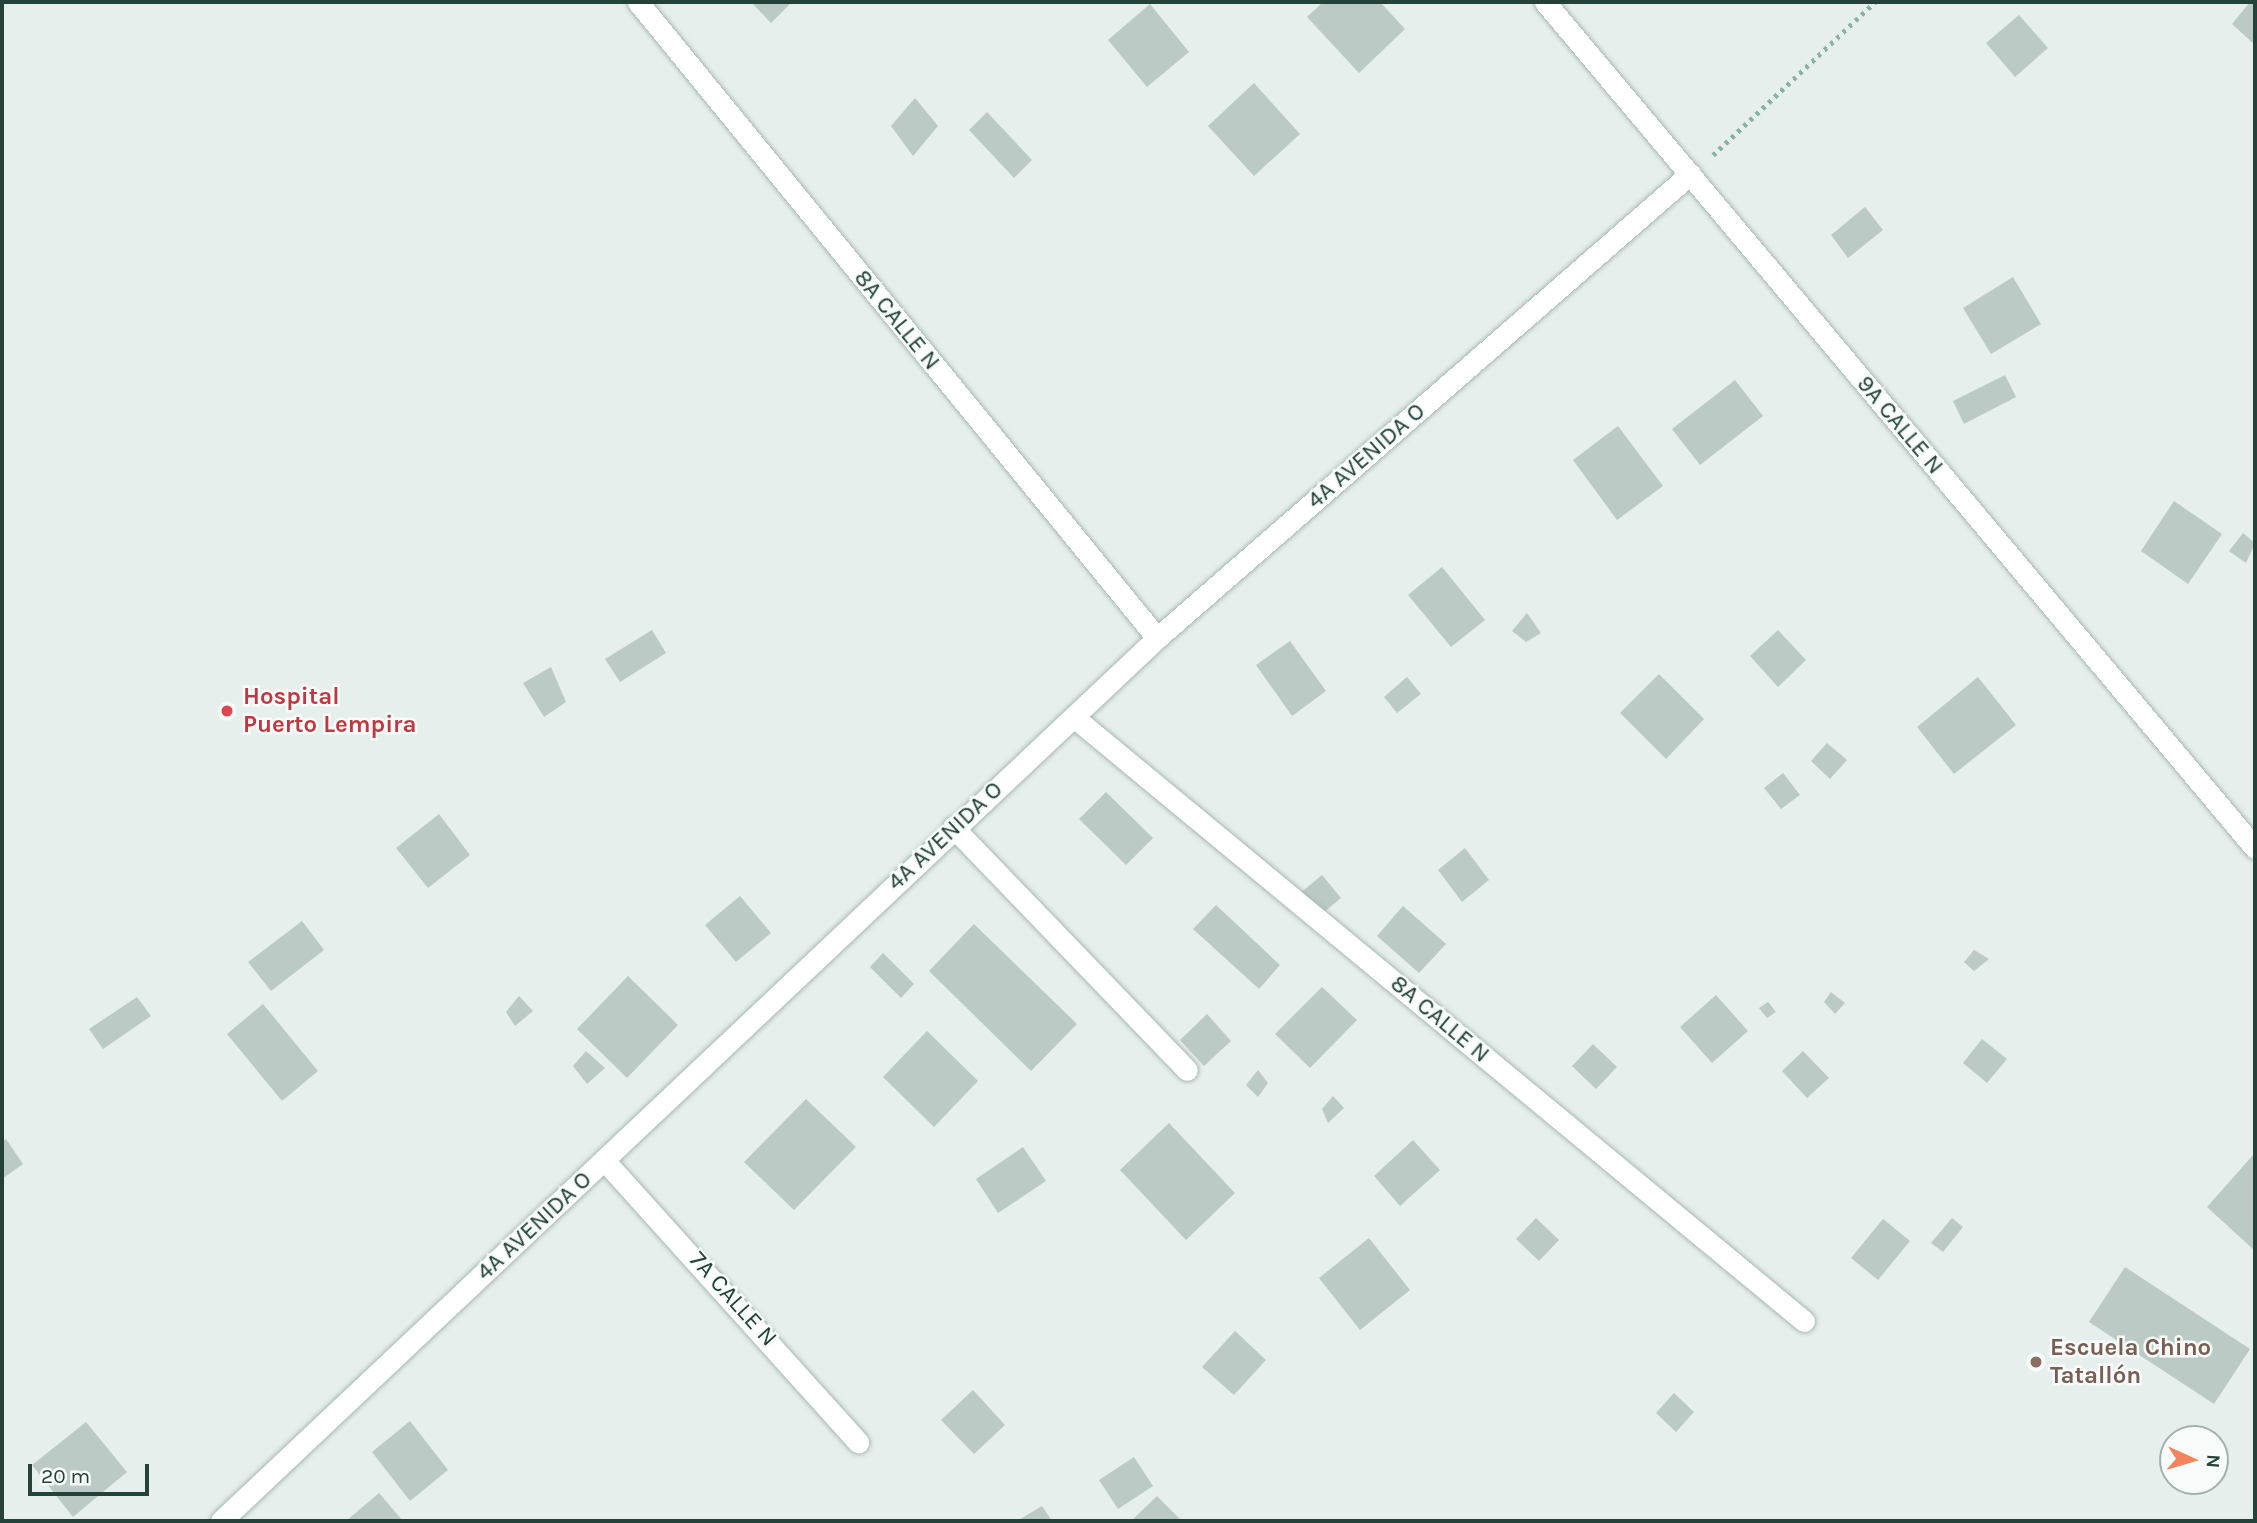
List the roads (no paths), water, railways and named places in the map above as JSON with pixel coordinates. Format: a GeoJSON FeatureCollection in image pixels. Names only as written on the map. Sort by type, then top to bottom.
{"type":"FeatureCollection","features":[{"type":"Feature","properties":{"kind":"street","name":"8A CALLE N"},"geometry":{"type":"LineString","coordinates":[[638,2],[1157,638]]}},
{"type":"Feature","properties":{"kind":"street","name":"9A CALLE N"},"geometry":{"type":"LineString","coordinates":[[1545,2],[2255,848]]}},
{"type":"Feature","properties":{"kind":"street","name":"4A AVENIDA O"},"geometry":{"type":"LineString","coordinates":[[221,1521],[953,827],[1075,718],[1157,638],[1690,174]]}},
{"type":"Feature","properties":{"kind":"street","name":"8A CALLE N"},"geometry":{"type":"LineString","coordinates":[[1075,718],[1804,1321]]}},
{"type":"Feature","properties":{"kind":"street"},"geometry":{"type":"LineString","coordinates":[[953,827],[1187,1070]]}},
{"type":"Feature","properties":{"kind":"street","name":"7A CALLE N"},"geometry":{"type":"LineString","coordinates":[[604,1160],[858,1442]]}},
{"type":"Feature","properties":{"kind":"place","name":"Hospital Puerto Lempira"},"geometry":{"type":"Point","coordinates":[227,711]}},
{"type":"Feature","properties":{"kind":"place","name":"Escuela Chino Tatallón"},"geometry":{"type":"Point","coordinates":[2036,1362]}}]}
